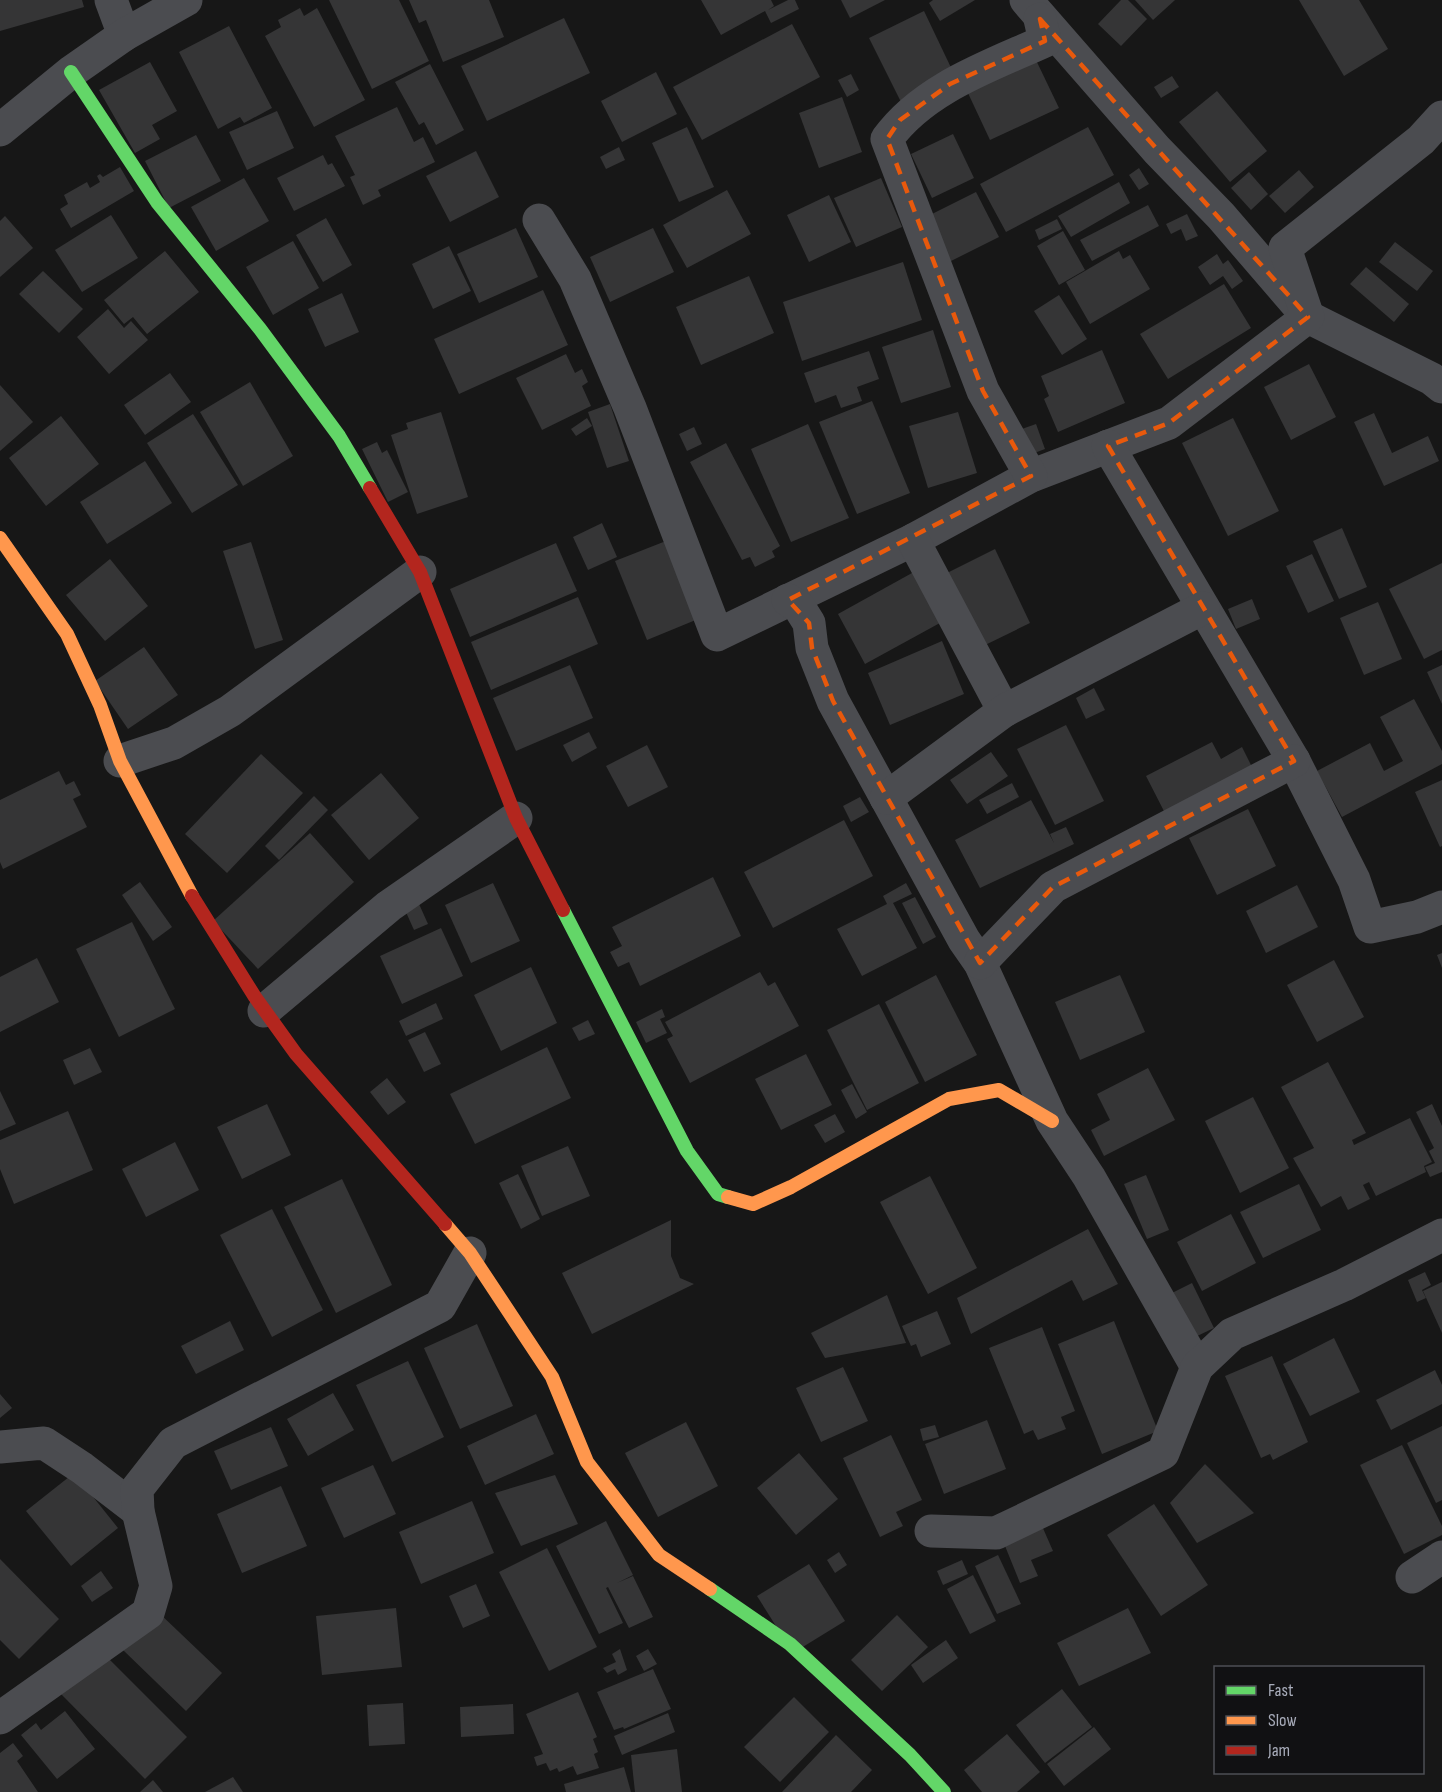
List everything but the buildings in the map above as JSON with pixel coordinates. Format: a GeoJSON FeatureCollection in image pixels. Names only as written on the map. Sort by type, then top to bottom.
{"type":"FeatureCollection","features":[{"type":"Feature","properties":{"kind":"street"},"geometry":{"type":"LineString","coordinates":[[111,0],[124,35]]}},
{"type":"Feature","properties":{"kind":"street"},"geometry":{"type":"LineString","coordinates":[[0,130],[71,72],[124,35],[186,0]]}},
{"type":"Feature","properties":{"kind":"street"},"geometry":{"type":"LineString","coordinates":[[1033,10],[1157,150],[1221,216],[1308,317],[1432,379],[1442,387]]}},
{"type":"Feature","properties":{"kind":"street"},"geometry":{"type":"LineString","coordinates":[[1031,476],[983,391],[887,139],[900,120],[950,84],[1045,41],[1033,10]]}},
{"type":"Feature","properties":{"kind":"street"},"geometry":{"type":"LineString","coordinates":[[71,72],[157,201],[260,329],[339,436],[420,572],[516,818],[687,1151],[718,1194],[753,1204],[791,1187],[877,1137],[949,1099],[999,1090],[1052,1121]]}},
{"type":"Feature","properties":{"kind":"street"},"geometry":{"type":"LineString","coordinates":[[1308,317],[1285,248],[1421,140],[1442,117]]}},
{"type":"Feature","properties":{"kind":"street"},"geometry":{"type":"LineString","coordinates":[[539,220],[575,279],[630,408],[717,635],[913,540],[1031,476],[1169,423],[1308,317]]}},
{"type":"Feature","properties":{"kind":"street"},"geometry":{"type":"LineString","coordinates":[[1108,446],[1294,761],[1354,880],[1370,927],[1417,917],[1442,908]]}},
{"type":"Feature","properties":{"kind":"street"},"geometry":{"type":"LineString","coordinates":[[0,538],[67,633],[99,705],[120,761],[185,884],[264,1011],[296,1054],[470,1253],[552,1377],[586,1461],[659,1555],[790,1644],[910,1755],[944,1792]]}},
{"type":"Feature","properties":{"kind":"street"},"geometry":{"type":"LineString","coordinates":[[913,540],[1004,711]]}},
{"type":"Feature","properties":{"kind":"street"},"geometry":{"type":"LineString","coordinates":[[120,761],[174,743],[230,711],[420,572]]}},
{"type":"Feature","properties":{"kind":"street"},"geometry":{"type":"LineString","coordinates":[[788,600],[799,607],[809,623],[812,648],[833,701],[964,940],[980,963],[1052,1121],[1089,1177],[1197,1366]]}},
{"type":"Feature","properties":{"kind":"street"},"geometry":{"type":"LineString","coordinates":[[886,798],[1004,711],[1203,608]]}},
{"type":"Feature","properties":{"kind":"street"},"geometry":{"type":"LineString","coordinates":[[980,963],[1053,887],[1294,761]]}},
{"type":"Feature","properties":{"kind":"street"},"geometry":{"type":"LineString","coordinates":[[264,1011],[389,906],[516,818]]}},
{"type":"Feature","properties":{"kind":"street"},"geometry":{"type":"LineString","coordinates":[[931,1531],[996,1533],[1163,1453],[1197,1366],[1232,1334],[1344,1285],[1442,1235]]}},
{"type":"Feature","properties":{"kind":"street"},"geometry":{"type":"LineString","coordinates":[[0,1718],[148,1613],[156,1586],[138,1511],[137,1489],[173,1443],[440,1306],[470,1253]]}},
{"type":"Feature","properties":{"kind":"street"},"geometry":{"type":"LineString","coordinates":[[0,1447],[44,1443],[82,1468],[138,1511]]}},
{"type":"Feature","properties":{"kind":"street"},"geometry":{"type":"LineString","coordinates":[[1412,1577],[1442,1557]]}},
{"type":"Feature","properties":{"kind":"highlighted area"},"geometry":{"type":"Polygon","coordinates":[[[1040,19],[1308,317],[1169,423],[1108,446],[1294,761],[1053,887],[980,963],[833,701],[812,648],[809,623],[788,600],[1031,476],[983,391],[887,139],[900,120],[950,84],[1045,41],[1040,19]]]}},
{"type":"Feature","properties":{"kind":"traffic: fast"},"geometry":{"type":"LineString","coordinates":[[71,72],[157,202],[260,329],[339,436],[370,488]]}},
{"type":"Feature","properties":{"kind":"traffic: fast"},"geometry":{"type":"LineString","coordinates":[[563,910],[687,1151],[718,1194],[728,1197]]}},
{"type":"Feature","properties":{"kind":"traffic: fast"},"geometry":{"type":"LineString","coordinates":[[710,1589],[790,1644],[910,1755],[944,1792]]}},
{"type":"Feature","properties":{"kind":"traffic: slow"},"geometry":{"type":"LineString","coordinates":[[0,538],[67,634],[100,705],[120,761],[192,896]]}},
{"type":"Feature","properties":{"kind":"traffic: slow"},"geometry":{"type":"LineString","coordinates":[[728,1197],[753,1204],[791,1187],[949,1099],[999,1090],[1052,1121]]}},
{"type":"Feature","properties":{"kind":"traffic: slow"},"geometry":{"type":"LineString","coordinates":[[445,1224],[470,1253],[552,1377],[587,1462],[659,1555],[710,1589]]}},
{"type":"Feature","properties":{"kind":"traffic: jam"},"geometry":{"type":"LineString","coordinates":[[370,488],[420,572],[516,818],[563,910]]}},
{"type":"Feature","properties":{"kind":"traffic: jam"},"geometry":{"type":"LineString","coordinates":[[192,896],[255,997],[296,1054],[445,1224]]}}]}
